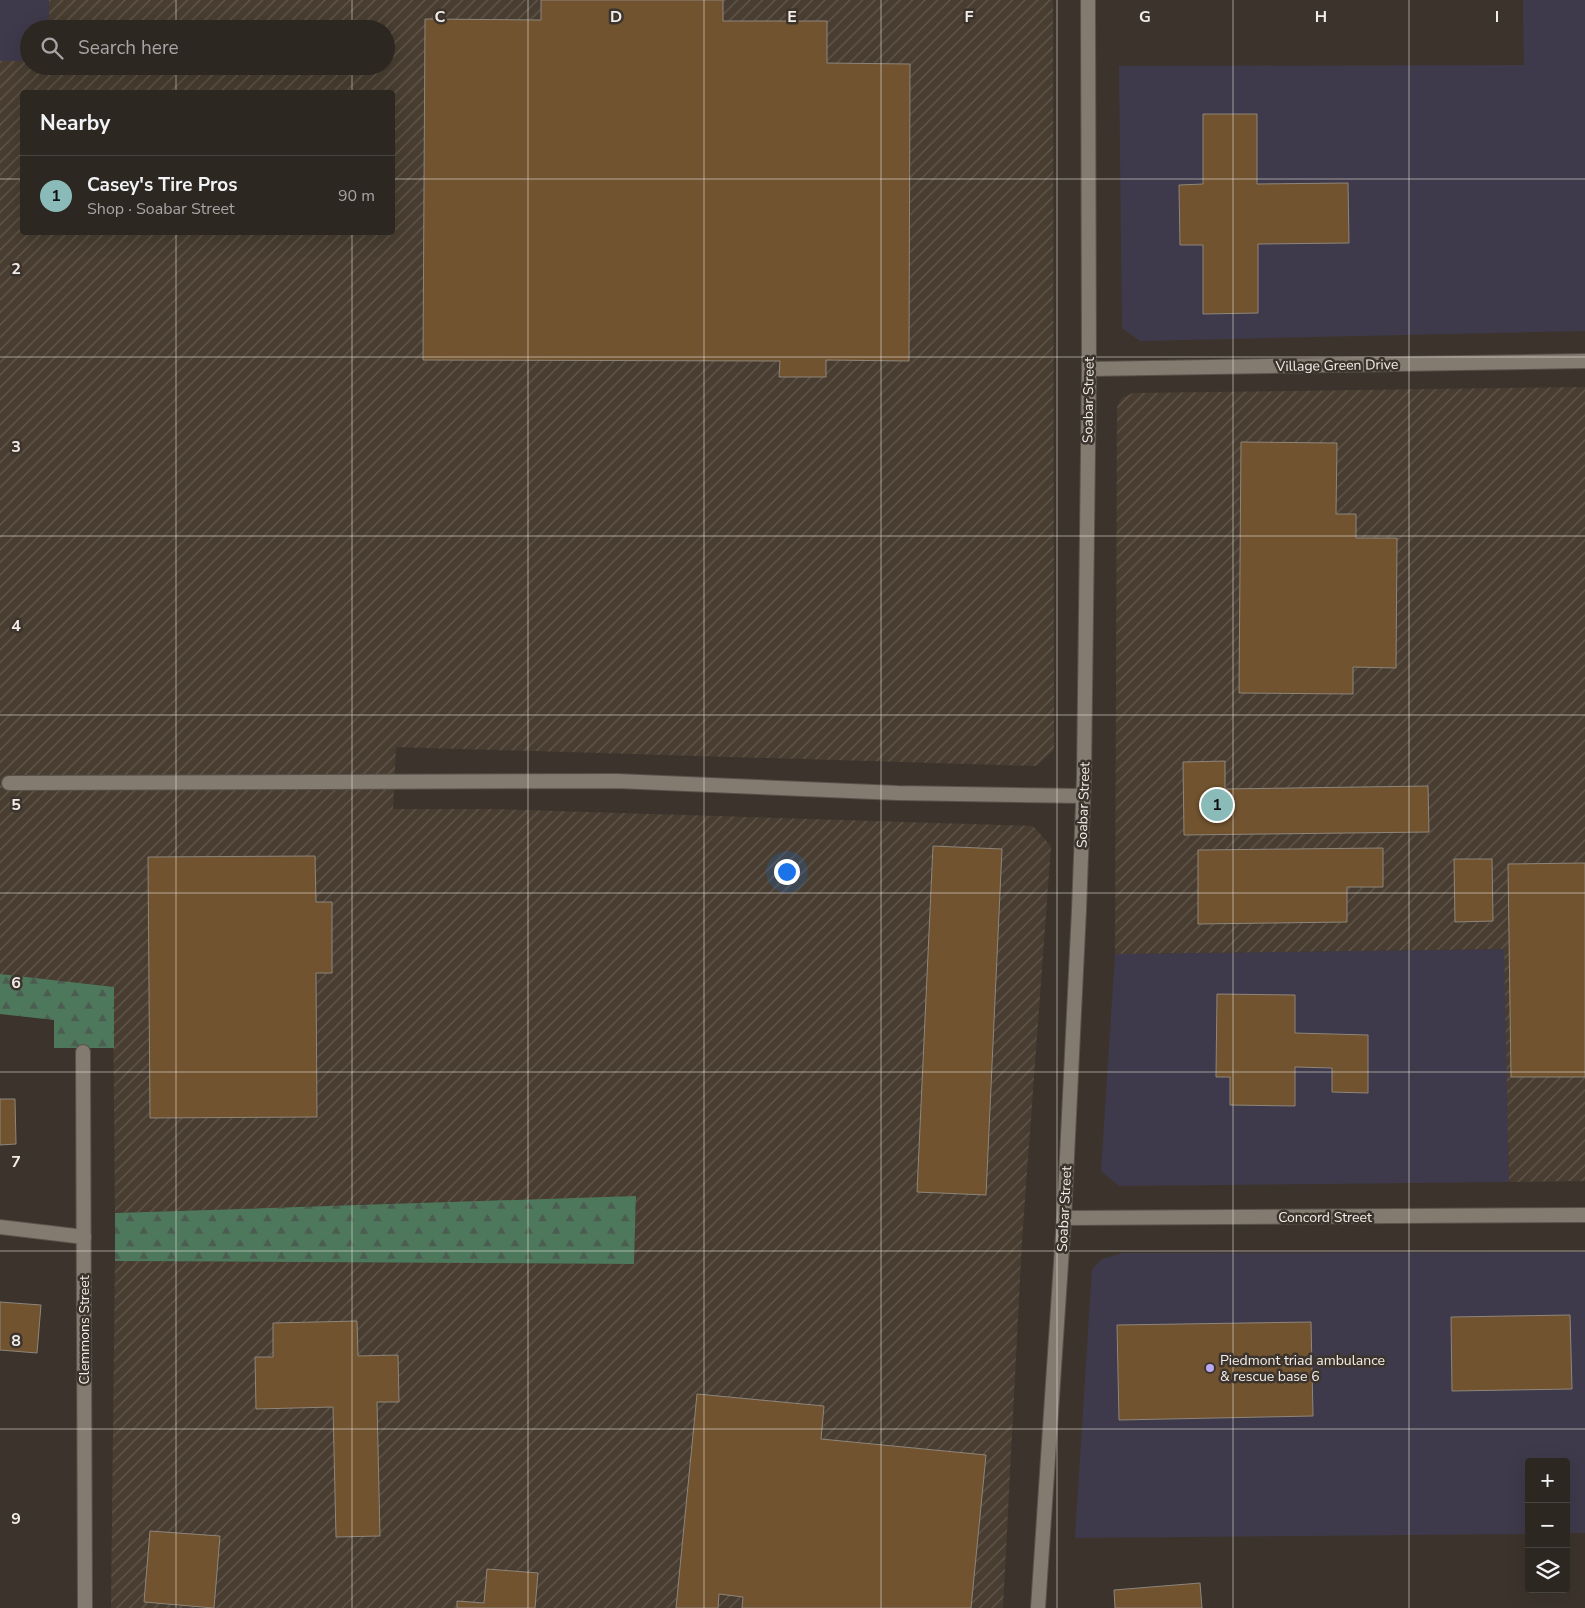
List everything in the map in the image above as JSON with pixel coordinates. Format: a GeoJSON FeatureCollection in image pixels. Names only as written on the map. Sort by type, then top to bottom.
{"type":"FeatureCollection","features":[{"type":"Feature","properties":{"kind":"street","name":"Soabar Street"},"geometry":{"type":"LineString","coordinates":[[1038,1608],[1064,1218],[1079,920],[1083,796],[1089,369],[1088,0]]}},
{"type":"Feature","properties":{"kind":"street","name":"Village Green Drive"},"geometry":{"type":"LineString","coordinates":[[1089,369],[1585,362]]}},
{"type":"Feature","properties":{"kind":"street"},"geometry":{"type":"LineString","coordinates":[[9,783],[616,782],[898,793],[1083,796]]}},
{"type":"Feature","properties":{"kind":"street","name":"Clemmons Street"},"geometry":{"type":"LineString","coordinates":[[83,1052],[85,1608]]}},
{"type":"Feature","properties":{"kind":"street","name":"Concord Street"},"geometry":{"type":"LineString","coordinates":[[1064,1218],[1585,1215]]}},
{"type":"Feature","properties":{"kind":"street"},"geometry":{"type":"LineString","coordinates":[[0,1227],[84,1237]]}},
{"type":"Feature","properties":{"kind":"shaded area"},"geometry":{"type":"Polygon","coordinates":[[[0,0],[49,0],[49,20],[20,20],[20,61],[0,61],[0,0]]]}},
{"type":"Feature","properties":{"kind":"shaded area"},"geometry":{"type":"Polygon","coordinates":[[[49,0],[1053,0],[1054,750],[1036,766],[396,747],[393,809],[496,809],[1033,826],[1051,846],[1022,1240],[1003,1608],[111,1608],[115,1261],[634,1264],[636,1197],[115,1213],[113,987],[0,974],[0,61],[20,61],[20,75],[395,75],[395,20],[49,20],[49,0]]]}},
{"type":"Feature","properties":{"kind":"shaded area"},"geometry":{"type":"Polygon","coordinates":[[[1523,0],[1585,0],[1585,331],[1140,341],[1122,328],[1119,66],[1524,65],[1523,0]]]}},
{"type":"Feature","properties":{"kind":"shaded area"},"geometry":{"type":"Polygon","coordinates":[[[1585,387],[1585,1181],[1509,1182],[1504,949],[1115,954],[1117,407],[1122,398],[1133,393],[1585,387]]]}},
{"type":"Feature","properties":{"kind":"shaded area"},"geometry":{"type":"Polygon","coordinates":[[[1505,949],[1509,1182],[1119,1186],[1101,1171],[1115,954],[1505,949]]]}},
{"type":"Feature","properties":{"kind":"shaded area"},"geometry":{"type":"Polygon","coordinates":[[[1585,1252],[1585,1533],[1570,1533],[1570,1458],[1525,1458],[1525,1534],[1075,1538],[1092,1269],[1102,1259],[1122,1253],[1585,1252]]]}},
{"type":"Feature","properties":{"kind":"green space"},"geometry":{"type":"Polygon","coordinates":[[[0,974],[114,987],[114,1048],[54,1048],[54,1020],[0,1014],[0,974]]]}},
{"type":"Feature","properties":{"kind":"green space"},"geometry":{"type":"Polygon","coordinates":[[[636,1196],[634,1264],[115,1261],[115,1213],[636,1196]]]}},
{"type":"Feature","properties":{"kind":"building"},"geometry":{"type":"Polygon","coordinates":[[[541,0],[723,0],[723,21],[827,21],[827,63],[910,64],[909,361],[826,360],[826,377],[779,377],[780,361],[423,360],[425,19],[541,20],[541,0]]]}},
{"type":"Feature","properties":{"kind":"building"},"geometry":{"type":"Polygon","coordinates":[[[1203,114],[1257,114],[1257,184],[1348,183],[1349,243],[1258,244],[1258,313],[1203,314],[1203,245],[1180,245],[1179,185],[1203,184],[1203,114]]]}},
{"type":"Feature","properties":{"kind":"building"},"geometry":{"type":"Polygon","coordinates":[[[1241,442],[1337,443],[1336,514],[1356,514],[1356,538],[1397,538],[1396,668],[1353,667],[1353,694],[1239,693],[1241,442]]]}},
{"type":"Feature","properties":{"kind":"building"},"geometry":{"type":"Polygon","coordinates":[[[1225,761],[1225,789],[1428,786],[1429,832],[1184,835],[1183,762],[1225,761]]]}},
{"type":"Feature","properties":{"kind":"building"},"geometry":{"type":"Polygon","coordinates":[[[933,846],[1002,849],[986,1195],[917,1192],[933,846]]]}},
{"type":"Feature","properties":{"kind":"building"},"geometry":{"type":"Polygon","coordinates":[[[1383,848],[1383,887],[1347,887],[1347,922],[1198,924],[1198,850],[1383,848]]]}},
{"type":"Feature","properties":{"kind":"building"},"geometry":{"type":"Polygon","coordinates":[[[315,856],[316,902],[332,902],[332,973],[316,973],[317,1117],[150,1118],[148,857],[315,856]]]}},
{"type":"Feature","properties":{"kind":"building"},"geometry":{"type":"Polygon","coordinates":[[[1454,859],[1492,859],[1493,921],[1455,922],[1454,859]]]}},
{"type":"Feature","properties":{"kind":"building"},"geometry":{"type":"Polygon","coordinates":[[[1585,863],[1585,1077],[1511,1077],[1508,864],[1585,863]]]}},
{"type":"Feature","properties":{"kind":"building"},"geometry":{"type":"Polygon","coordinates":[[[1217,994],[1295,995],[1295,1033],[1368,1035],[1368,1093],[1332,1092],[1332,1068],[1295,1067],[1295,1106],[1230,1105],[1230,1077],[1216,1077],[1217,994]]]}},
{"type":"Feature","properties":{"kind":"building"},"geometry":{"type":"Polygon","coordinates":[[[0,1099],[15,1099],[16,1144],[0,1145],[0,1099]]]}},
{"type":"Feature","properties":{"kind":"building"},"geometry":{"type":"Polygon","coordinates":[[[0,1302],[41,1305],[37,1353],[0,1350],[0,1302]]]}},
{"type":"Feature","properties":{"kind":"building"},"geometry":{"type":"Polygon","coordinates":[[[1570,1315],[1572,1389],[1452,1391],[1451,1317],[1570,1315]]]}},
{"type":"Feature","properties":{"kind":"building"},"geometry":{"type":"Polygon","coordinates":[[[357,1321],[358,1356],[398,1355],[399,1402],[377,1402],[380,1536],[336,1537],[333,1407],[256,1409],[255,1357],[273,1357],[273,1323],[357,1321]]]}},
{"type":"Feature","properties":{"kind":"building"},"geometry":{"type":"Polygon","coordinates":[[[1311,1322],[1313,1416],[1119,1420],[1117,1325],[1311,1322]]]}},
{"type":"Feature","properties":{"kind":"building"},"geometry":{"type":"Polygon","coordinates":[[[697,1394],[824,1406],[821,1439],[986,1455],[971,1608],[742,1608],[743,1597],[719,1594],[718,1608],[676,1608],[697,1394]]]}},
{"type":"Feature","properties":{"kind":"building"},"geometry":{"type":"Polygon","coordinates":[[[150,1531],[220,1536],[214,1608],[144,1602],[150,1531]]]}},
{"type":"Feature","properties":{"kind":"building"},"geometry":{"type":"Polygon","coordinates":[[[487,1569],[538,1573],[535,1608],[457,1608],[457,1601],[484,1603],[487,1569]]]}},
{"type":"Feature","properties":{"kind":"building"},"geometry":{"type":"Polygon","coordinates":[[[1200,1583],[1202,1608],[1115,1608],[1114,1590],[1200,1583]]]}},
{"type":"Feature","properties":{"kind":"place","name":"Casey's Tire Pros"},"geometry":{"type":"Point","coordinates":[1217,805]}},
{"type":"Feature","properties":{"kind":"place","name":"Piedmont triad ambulance & rescue base 6"},"geometry":{"type":"Point","coordinates":[1210,1368]}}]}
